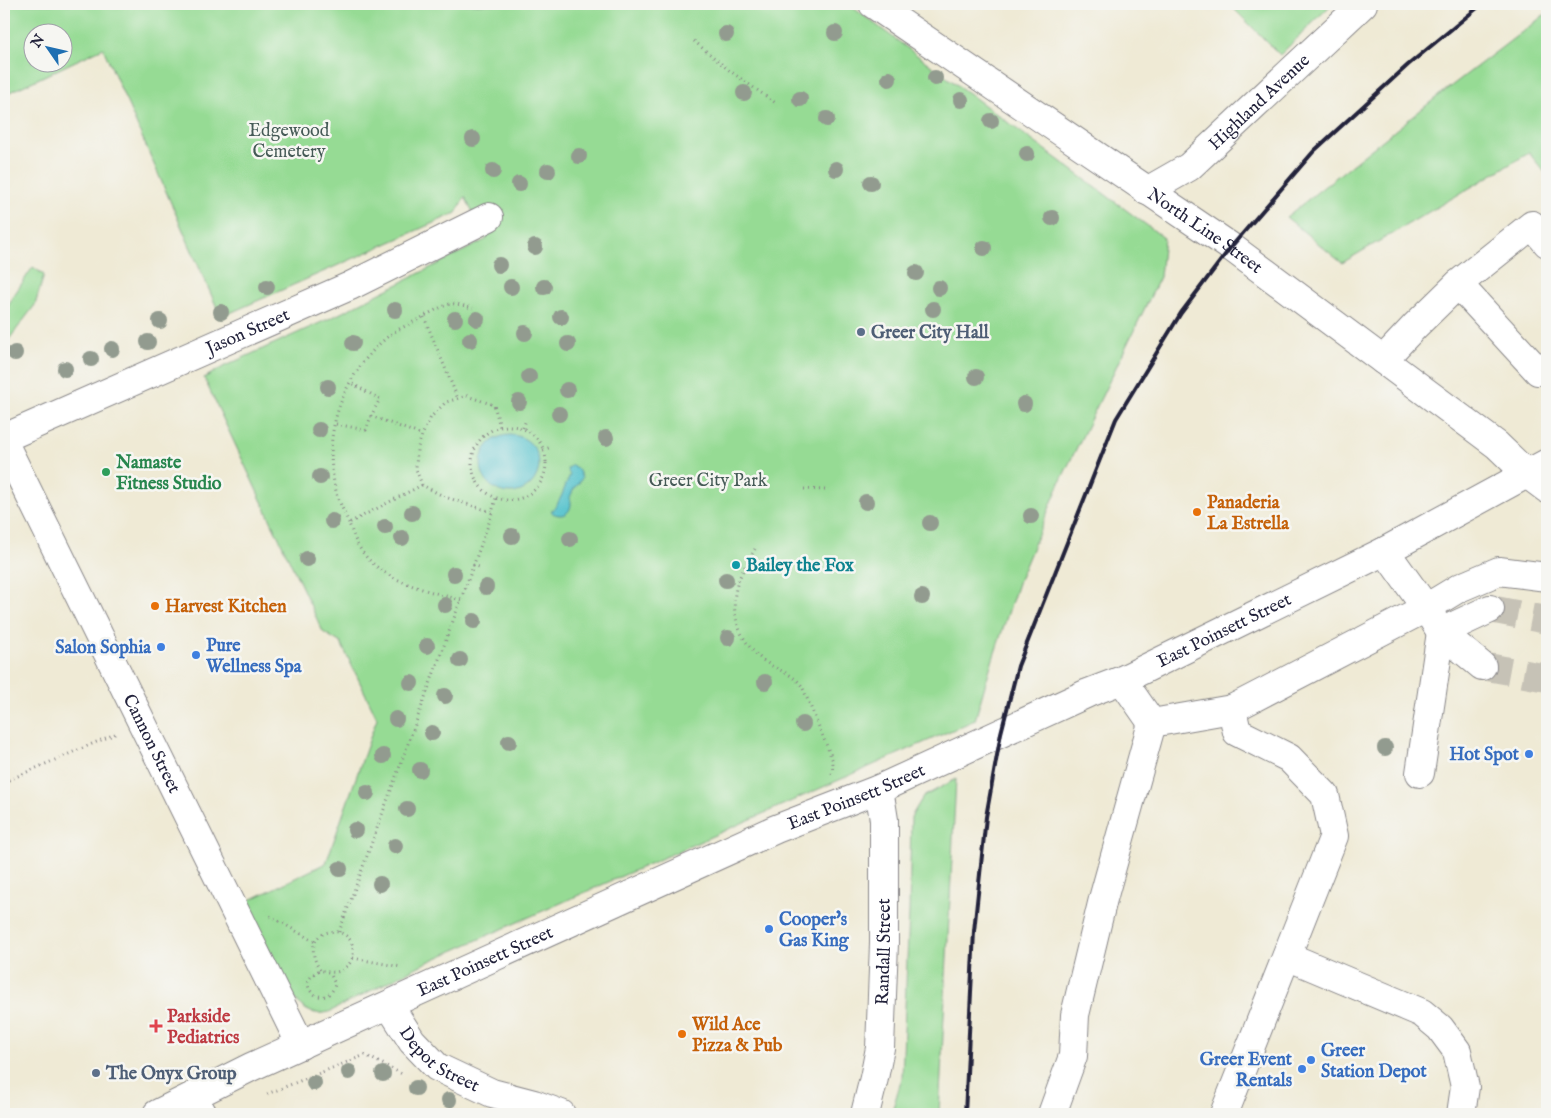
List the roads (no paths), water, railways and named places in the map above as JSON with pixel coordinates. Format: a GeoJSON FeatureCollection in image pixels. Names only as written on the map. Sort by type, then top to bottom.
{"type":"FeatureCollection","features":[{"type":"Feature","properties":{"kind":"main road","name":"North Line Street"},"geometry":{"type":"LineString","coordinates":[[873,4],[1231,247],[1540,475]]}},
{"type":"Feature","properties":{"kind":"main road","name":"Highland Avenue"},"geometry":{"type":"LineString","coordinates":[[1147,191],[1189,167],[1364,4]]}},
{"type":"Feature","properties":{"kind":"main road","name":"Jason Street"},"geometry":{"type":"LineString","coordinates":[[4,438],[350,286],[489,217]]}},
{"type":"Feature","properties":{"kind":"main road"},"geometry":{"type":"LineString","coordinates":[[1383,360],[1458,284],[1532,225],[1547,243]]}},
{"type":"Feature","properties":{"kind":"main road"},"geometry":{"type":"LineString","coordinates":[[1458,284],[1538,371],[1547,365]]}},
{"type":"Feature","properties":{"kind":"main road","name":"Cannon Street"},"geometry":{"type":"LineString","coordinates":[[4,443],[300,1045]]}},
{"type":"Feature","properties":{"kind":"main road","name":"East Poinsett Street"},"geometry":{"type":"LineString","coordinates":[[157,1114],[197,1106],[300,1045],[776,829],[879,789],[1088,693],[1122,680],[1385,551],[1480,498],[1540,475]]}},
{"type":"Feature","properties":{"kind":"main road"},"geometry":{"type":"LineString","coordinates":[[1385,551],[1441,632],[1482,666]]}},
{"type":"Feature","properties":{"kind":"main road"},"geometry":{"type":"LineString","coordinates":[[1152,723],[1232,709],[1426,608],[1459,588],[1499,571],[1547,576]]}},
{"type":"Feature","properties":{"kind":"main road"},"geometry":{"type":"LineString","coordinates":[[1441,632],[1490,610]]}},
{"type":"Feature","properties":{"kind":"main road"},"geometry":{"type":"LineString","coordinates":[[1420,774],[1441,632]]}},
{"type":"Feature","properties":{"kind":"main road"},"geometry":{"type":"LineString","coordinates":[[1122,680],[1152,723]]}},
{"type":"Feature","properties":{"kind":"main road"},"geometry":{"type":"LineString","coordinates":[[1224,1114],[1334,836],[1325,795],[1289,758],[1237,732],[1232,709]]}},
{"type":"Feature","properties":{"kind":"main road"},"geometry":{"type":"LineString","coordinates":[[1052,1114],[1074,1056],[1075,1015],[1102,899],[1152,723]]}},
{"type":"Feature","properties":{"kind":"main road","name":"Randall Street"},"geometry":{"type":"LineString","coordinates":[[865,1114],[880,1048],[884,943],[884,820],[879,789]]}},
{"type":"Feature","properties":{"kind":"main road"},"geometry":{"type":"LineString","coordinates":[[1286,956],[1422,1013],[1440,1028],[1457,1051],[1466,1087],[1461,1114]]}},
{"type":"Feature","properties":{"kind":"main road","name":"Depot Street"},"geometry":{"type":"LineString","coordinates":[[388,1005],[412,1041],[436,1067],[492,1093],[534,1104],[561,1114]]}},
{"type":"Feature","properties":{"kind":"water"},"geometry":{"type":"Polygon","coordinates":[[[504,435],[516,435],[531,443],[539,458],[539,470],[531,485],[516,493],[504,493],[489,485],[481,470],[481,458],[489,443],[504,435]]]}},
{"type":"Feature","properties":{"kind":"water"},"geometry":{"type":"Polygon","coordinates":[[[572,465],[578,469],[582,478],[570,497],[571,507],[567,513],[561,515],[554,514],[551,512],[562,495],[570,475],[567,469],[572,465]]]}},
{"type":"Feature","properties":{"kind":"tunnel"},"geometry":{"type":"LineString","coordinates":[[1490,609],[1547,620]]}},
{"type":"Feature","properties":{"kind":"tunnel"},"geometry":{"type":"LineString","coordinates":[[1482,666],[1547,678]]}},
{"type":"Feature","properties":{"kind":"railway"},"geometry":{"type":"LineString","coordinates":[[965,1114],[974,931],[986,817],[1001,733],[1018,666],[1116,419],[1181,313],[1231,247],[1314,151],[1408,65],[1482,4]]}},
{"type":"Feature","properties":{"kind":"place","name":"Greer City Hall"},"geometry":{"type":"Point","coordinates":[861,332]}},
{"type":"Feature","properties":{"kind":"place","name":"Namaste Fitness Studio"},"geometry":{"type":"Point","coordinates":[106,472]}},
{"type":"Feature","properties":{"kind":"place","name":"Panaderia La Estrella"},"geometry":{"type":"Point","coordinates":[1197,512]}},
{"type":"Feature","properties":{"kind":"place","name":"Bailey the Fox"},"geometry":{"type":"Point","coordinates":[736,565]}},
{"type":"Feature","properties":{"kind":"place","name":"Harvest Kitchen"},"geometry":{"type":"Point","coordinates":[155,606]}},
{"type":"Feature","properties":{"kind":"place","name":"Salon Sophia"},"geometry":{"type":"Point","coordinates":[161,647]}},
{"type":"Feature","properties":{"kind":"place","name":"Pure Wellness Spa"},"geometry":{"type":"Point","coordinates":[196,655]}},
{"type":"Feature","properties":{"kind":"place","name":"Hot Spot"},"geometry":{"type":"Point","coordinates":[1529,754]}},
{"type":"Feature","properties":{"kind":"place","name":"Cooper's Gas King"},"geometry":{"type":"Point","coordinates":[769,929]}},
{"type":"Feature","properties":{"kind":"place","name":"Parkside Pediatrics"},"geometry":{"type":"Point","coordinates":[156,1026]}},
{"type":"Feature","properties":{"kind":"place","name":"Wild Ace Pizza & Pub"},"geometry":{"type":"Point","coordinates":[682,1034]}},
{"type":"Feature","properties":{"kind":"place","name":"Greer Station Depot"},"geometry":{"type":"Point","coordinates":[1311,1060]}},
{"type":"Feature","properties":{"kind":"place","name":"Greer Event Rentals"},"geometry":{"type":"Point","coordinates":[1302,1069]}},
{"type":"Feature","properties":{"kind":"place","name":"The Onyx Group"},"geometry":{"type":"Point","coordinates":[96,1073]}},
{"type":"Feature","properties":{"kind":"park label","name":"Edgewood Cemetery"},"geometry":{"type":"Point","coordinates":[289,140]}},
{"type":"Feature","properties":{"kind":"park label","name":"Greer City Park"},"geometry":{"type":"Point","coordinates":[708,480]}}]}
